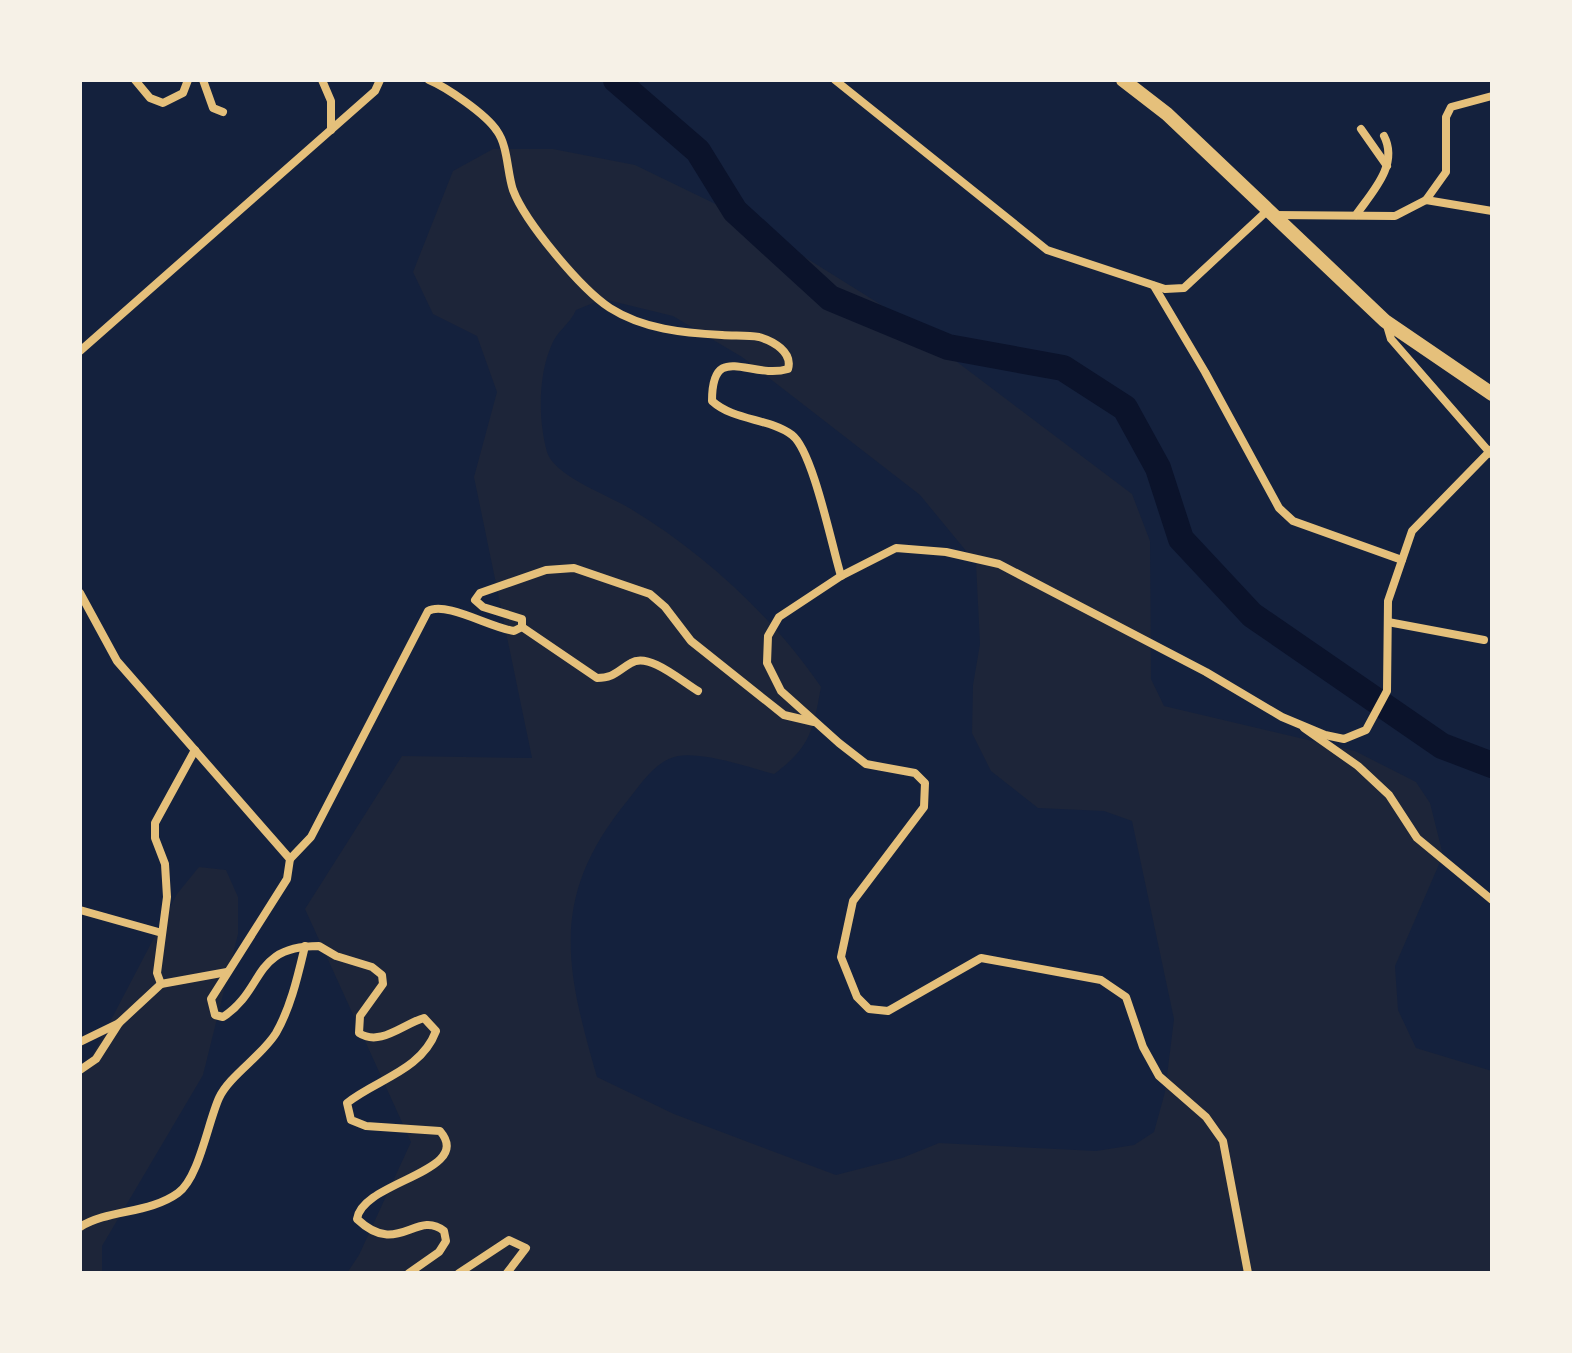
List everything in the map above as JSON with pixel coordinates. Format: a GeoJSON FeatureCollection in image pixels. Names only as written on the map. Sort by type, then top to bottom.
{"type":"FeatureCollection","features":[{"type":"Feature","properties":{"kind":"main road"},"geometry":{"type":"LineString","coordinates":[[1123,80],[1167,114],[1385,321],[1492,394]]}},
{"type":"Feature","properties":{"kind":"street"},"geometry":{"type":"LineString","coordinates":[[135,80],[150,98],[163,103],[183,93],[188,80]]}},
{"type":"Feature","properties":{"kind":"street"},"geometry":{"type":"LineString","coordinates":[[203,80],[213,108],[223,112]]}},
{"type":"Feature","properties":{"kind":"street"},"geometry":{"type":"LineString","coordinates":[[322,80],[331,101],[331,130]]}},
{"type":"Feature","properties":{"kind":"street"},"geometry":{"type":"LineString","coordinates":[[80,351],[375,91],[380,80]]}},
{"type":"Feature","properties":{"kind":"street"},"geometry":{"type":"LineString","coordinates":[[429,80],[444,86],[497,131],[514,192],[530,218],[578,281],[609,307],[646,325],[694,333],[758,337],[785,352],[788,369],[776,373],[729,365],[717,370],[712,379],[712,401],[722,410],[791,435],[805,451],[841,576]]}},
{"type":"Feature","properties":{"kind":"street"},"geometry":{"type":"LineString","coordinates":[[835,80],[1047,250],[1153,285],[1184,288],[1271,213],[1395,216],[1426,200],[1446,172],[1446,117],[1451,107],[1492,96]]}},
{"type":"Feature","properties":{"kind":"street"},"geometry":{"type":"LineString","coordinates":[[1361,129],[1387,166]]}},
{"type":"Feature","properties":{"kind":"street"},"geometry":{"type":"LineString","coordinates":[[1356,215],[1387,166],[1391,154],[1384,136]]}},
{"type":"Feature","properties":{"kind":"street"},"geometry":{"type":"LineString","coordinates":[[1426,200],[1492,211]]}},
{"type":"Feature","properties":{"kind":"street"},"geometry":{"type":"LineString","coordinates":[[1153,285],[1205,372],[1279,508],[1293,521],[1402,560]]}},
{"type":"Feature","properties":{"kind":"street"},"geometry":{"type":"LineString","coordinates":[[1301,725],[1344,739],[1366,730],[1387,691],[1388,601],[1412,531],[1491,452],[1391,339],[1385,321]]}},
{"type":"Feature","properties":{"kind":"street"},"geometry":{"type":"LineString","coordinates":[[1248,1273],[1223,1141],[1206,1117],[1159,1076],[1143,1047],[1126,997],[1101,980],[981,958],[888,1011],[869,1009],[857,997],[841,957],[853,901],[924,807],[925,783],[915,773],[866,764],[781,691],[767,663],[768,636],[779,617],[841,576],[896,548],[946,552],[999,564],[1301,725],[1358,766],[1389,795],[1417,838],[1492,900]]}},
{"type":"Feature","properties":{"kind":"street"},"geometry":{"type":"LineString","coordinates":[[522,627],[522,619],[483,607],[475,600],[480,593],[546,570],[574,568],[650,594],[665,607],[691,641],[784,715],[815,722]]}},
{"type":"Feature","properties":{"kind":"street"},"geometry":{"type":"LineString","coordinates":[[80,593],[117,661],[290,859]]}},
{"type":"Feature","properties":{"kind":"street"},"geometry":{"type":"LineString","coordinates":[[409,1273],[439,1252],[446,1241],[444,1231],[437,1226],[426,1225],[389,1235],[374,1234],[357,1219],[359,1209],[367,1198],[410,1178],[444,1157],[448,1149],[447,1139],[440,1131],[366,1126],[351,1120],[347,1103],[404,1070],[431,1044],[436,1031],[424,1018],[383,1037],[367,1038],[357,1027],[360,1016],[383,984],[382,975],[372,967],[336,956],[319,946],[286,950],[266,962],[234,1010],[219,1017],[211,1008],[211,999],[287,879],[290,859],[311,837],[428,611],[434,608],[450,610],[500,629],[514,631],[522,627]]}},
{"type":"Feature","properties":{"kind":"street"},"geometry":{"type":"LineString","coordinates":[[1388,622],[1484,640]]}},
{"type":"Feature","properties":{"kind":"street"},"geometry":{"type":"LineString","coordinates":[[522,627],[597,678],[611,678],[633,661],[645,659],[698,691]]}},
{"type":"Feature","properties":{"kind":"street"},"geometry":{"type":"LineString","coordinates":[[161,984],[157,973],[167,897],[165,864],[155,838],[155,823],[195,750]]}},
{"type":"Feature","properties":{"kind":"street"},"geometry":{"type":"LineString","coordinates":[[80,910],[162,933]]}},
{"type":"Feature","properties":{"kind":"street"},"geometry":{"type":"LineString","coordinates":[[80,1227],[91,1221],[136,1211],[179,1193],[191,1177],[221,1093],[276,1033],[295,986],[305,946]]}},
{"type":"Feature","properties":{"kind":"street"},"geometry":{"type":"LineString","coordinates":[[80,1070],[96,1059],[119,1023],[161,984],[227,972]]}},
{"type":"Feature","properties":{"kind":"street"},"geometry":{"type":"LineString","coordinates":[[80,1042],[119,1023]]}},
{"type":"Feature","properties":{"kind":"street"},"geometry":{"type":"LineString","coordinates":[[459,1273],[509,1240],[526,1248],[507,1273]]}},
{"type":"Feature","properties":{"kind":"shaded area"},"geometry":{"type":"Polygon","coordinates":[[[493,149],[553,149],[635,165],[734,213],[883,306],[1132,494],[1150,541],[1151,679],[1164,706],[1355,751],[1416,782],[1430,803],[1443,855],[1395,966],[1398,1010],[1416,1048],[1492,1071],[1492,1273],[347,1273],[359,1255],[411,1142],[305,909],[402,756],[532,758],[474,477],[497,392],[477,336],[433,314],[413,272],[453,171],[493,149]],[[603,299],[576,310],[554,339],[544,369],[541,412],[547,452],[552,461],[571,477],[658,526],[711,566],[781,636],[821,687],[812,726],[803,746],[774,774],[700,756],[670,758],[644,780],[603,835],[585,868],[575,901],[571,933],[577,1000],[597,1077],[674,1114],[836,1175],[902,1158],[939,1143],[1096,1151],[1134,1145],[1154,1132],[1165,1092],[1174,1019],[1132,821],[1104,811],[1038,808],[991,771],[972,733],[973,685],[980,644],[976,563],[920,495],[742,357],[673,316],[603,299]]]}},
{"type":"Feature","properties":{"kind":"shaded area"},"geometry":{"type":"Polygon","coordinates":[[[199,867],[226,870],[238,897],[238,934],[203,1075],[102,1246],[102,1273],[80,1273],[80,1079],[177,894],[199,867]]]}},
{"type":"Feature","properties":{"kind":"waterway"},"geometry":{"type":"LineString","coordinates":[[616,80],[698,151],[735,211],[830,298],[948,347],[1063,368],[1125,408],[1158,468],[1181,539],[1252,615],[1442,746],[1492,765]]}}]}
